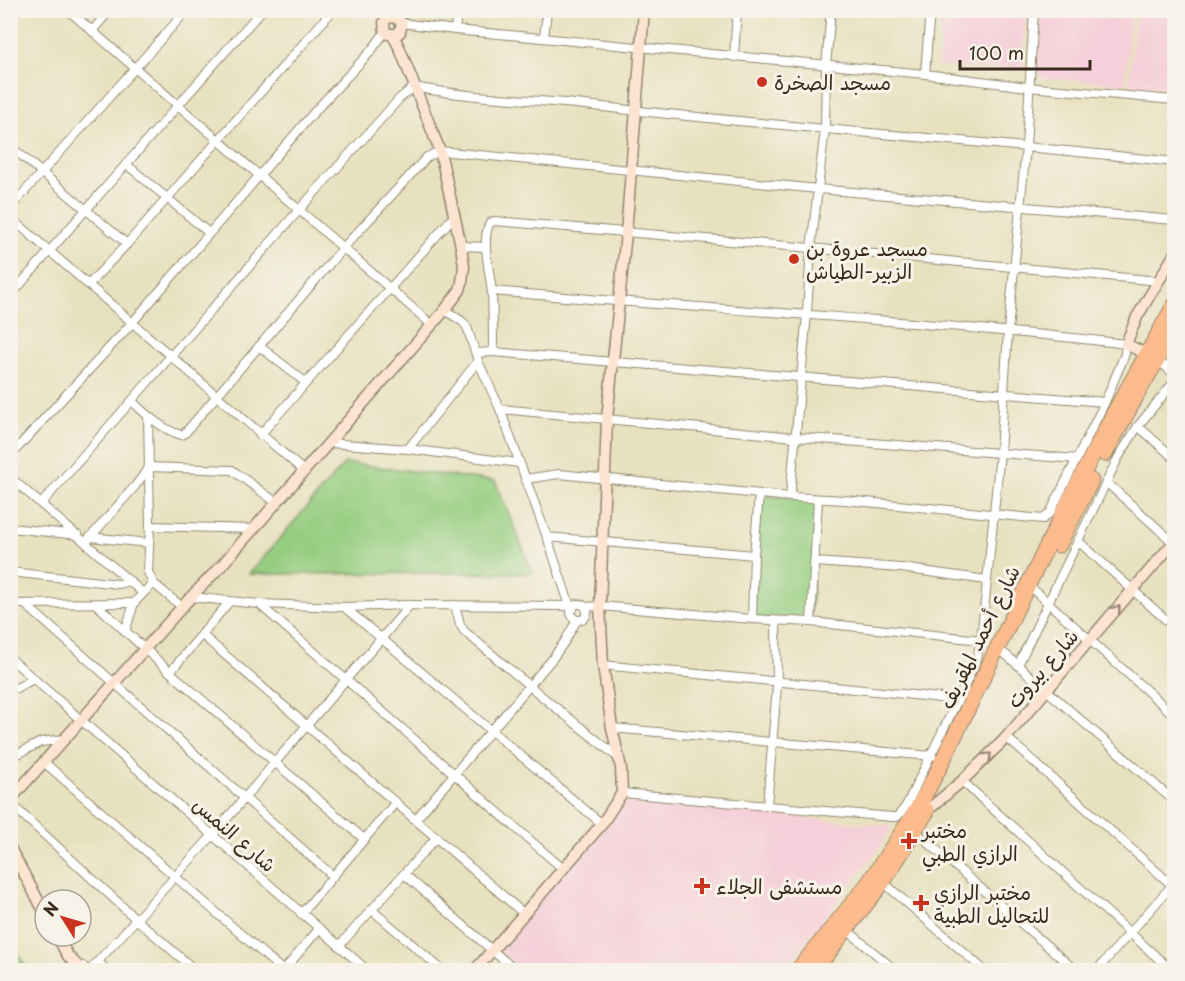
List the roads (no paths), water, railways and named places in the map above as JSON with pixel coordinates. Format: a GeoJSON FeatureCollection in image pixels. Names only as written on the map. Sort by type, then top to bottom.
{"type":"FeatureCollection","features":[{"type":"Feature","properties":{"kind":"highway","name":"شارع أحمد المقريف"},"geometry":{"type":"LineString","coordinates":[[815,970],[883,882],[929,808],[1107,450],[1174,306]]}},
{"type":"Feature","properties":{"kind":"highway","name":"شارع أحمد المقريف"},"geometry":{"type":"LineString","coordinates":[[798,970],[868,884],[915,813],[1027,584],[1152,357],[1174,332]]}},
{"type":"Feature","properties":{"kind":"street"},"geometry":{"type":"LineString","coordinates":[[68,10],[431,324]]}},
{"type":"Feature","properties":{"kind":"street"},"geometry":{"type":"LineString","coordinates":[[92,31],[110,10]]}},
{"type":"Feature","properties":{"kind":"street"},"geometry":{"type":"LineString","coordinates":[[10,208],[188,10]]}},
{"type":"Feature","properties":{"kind":"street"},"geometry":{"type":"LineString","coordinates":[[10,296],[262,10]]}},
{"type":"Feature","properties":{"kind":"street"},"geometry":{"type":"LineString","coordinates":[[89,284],[219,141],[333,10]]}},
{"type":"Feature","properties":{"kind":"street"},"geometry":{"type":"LineString","coordinates":[[455,30],[457,10]]}},
{"type":"Feature","properties":{"kind":"street"},"geometry":{"type":"LineString","coordinates":[[544,38],[547,10]]}},
{"type":"Feature","properties":{"kind":"street"},"geometry":{"type":"LineString","coordinates":[[475,970],[602,824],[622,793],[619,758],[612,728],[603,665],[600,606],[607,419],[626,233],[644,10]]}},
{"type":"Feature","properties":{"kind":"street"},"geometry":{"type":"LineString","coordinates":[[734,57],[737,10]]}},
{"type":"Feature","properties":{"kind":"street"},"geometry":{"type":"LineString","coordinates":[[790,497],[811,248],[825,129],[826,66],[831,10]]}},
{"type":"Feature","properties":{"kind":"street"},"geometry":{"type":"LineString","coordinates":[[925,74],[930,10]]}},
{"type":"Feature","properties":{"kind":"street"},"geometry":{"type":"LineString","coordinates":[[622,793],[897,817],[902,812],[932,756],[977,658],[981,640],[995,515],[1008,332],[1021,208],[1034,10]]}},
{"type":"Feature","properties":{"kind":"street"},"geometry":{"type":"LineString","coordinates":[[195,970],[137,920],[10,801],[146,650],[190,597],[277,503],[460,290],[464,266],[440,151],[400,49],[389,33],[382,13],[396,17],[402,23],[455,30],[1174,100]]}},
{"type":"Feature","properties":{"kind":"street"},"geometry":{"type":"LineString","coordinates":[[10,456],[132,323],[371,51],[389,33],[400,32],[402,23]]}},
{"type":"Feature","properties":{"kind":"street"},"geometry":{"type":"LineString","coordinates":[[41,504],[299,210],[400,98],[414,87],[434,91],[635,111],[1174,162]]}},
{"type":"Feature","properties":{"kind":"street"},"geometry":{"type":"LineString","coordinates":[[10,146],[127,244]]}},
{"type":"Feature","properties":{"kind":"street"},"geometry":{"type":"LineString","coordinates":[[132,401],[148,416],[182,435],[342,248],[427,157],[440,151],[818,189],[1174,220]]}},
{"type":"Feature","properties":{"kind":"street"},"geometry":{"type":"LineString","coordinates":[[126,164],[209,233]]}},
{"type":"Feature","properties":{"kind":"street"},"geometry":{"type":"LineString","coordinates":[[260,435],[455,215]]}},
{"type":"Feature","properties":{"kind":"street"},"geometry":{"type":"LineString","coordinates":[[10,217],[304,472]]}},
{"type":"Feature","properties":{"kind":"street"},"geometry":{"type":"LineString","coordinates":[[493,352],[492,291],[486,247],[487,229],[494,221],[1159,281]]}},
{"type":"Feature","properties":{"kind":"street"},"geometry":{"type":"LineString","coordinates":[[461,246],[486,247]]}},
{"type":"Feature","properties":{"kind":"street"},"geometry":{"type":"LineString","coordinates":[[525,478],[559,474],[818,500],[1038,519],[1047,517],[1105,402],[1125,354],[1126,344],[1137,317],[1174,255]]}},
{"type":"Feature","properties":{"kind":"street"},"geometry":{"type":"LineString","coordinates":[[492,291],[618,302],[807,313],[1070,336],[1126,344],[1152,357],[1174,374]]}},
{"type":"Feature","properties":{"kind":"street"},"geometry":{"type":"LineString","coordinates":[[445,310],[467,327],[547,537],[572,608],[572,615],[577,620]]}},
{"type":"Feature","properties":{"kind":"street"},"geometry":{"type":"LineString","coordinates":[[259,346],[305,382]]}},
{"type":"Feature","properties":{"kind":"street"},"geometry":{"type":"LineString","coordinates":[[408,449],[477,357],[493,352],[1105,402]]}},
{"type":"Feature","properties":{"kind":"street"},"geometry":{"type":"LineString","coordinates":[[1018,665],[1106,482],[1138,426],[1174,382]]}},
{"type":"Feature","properties":{"kind":"street"},"geometry":{"type":"LineString","coordinates":[[500,409],[795,437],[1077,459]]}},
{"type":"Feature","properties":{"kind":"street"},"geometry":{"type":"LineString","coordinates":[[148,416],[150,526],[148,572],[153,584],[182,607]]}},
{"type":"Feature","properties":{"kind":"street"},"geometry":{"type":"LineString","coordinates":[[1138,426],[1174,458]]}},
{"type":"Feature","properties":{"kind":"street"},"geometry":{"type":"LineString","coordinates":[[330,442],[519,463]]}},
{"type":"Feature","properties":{"kind":"street"},"geometry":{"type":"LineString","coordinates":[[149,467],[232,470],[277,503]]}},
{"type":"Feature","properties":{"kind":"street"},"geometry":{"type":"LineString","coordinates":[[88,539],[149,467]]}},
{"type":"Feature","properties":{"kind":"street"},"geometry":{"type":"LineString","coordinates":[[10,477],[78,535]]}},
{"type":"Feature","properties":{"kind":"street"},"geometry":{"type":"LineString","coordinates":[[1106,482],[1174,542]]}},
{"type":"Feature","properties":{"kind":"street"},"geometry":{"type":"LineString","coordinates":[[752,619],[759,494]]}},
{"type":"Feature","properties":{"kind":"street"},"geometry":{"type":"LineString","coordinates":[[811,622],[818,500]]}},
{"type":"Feature","properties":{"kind":"street"},"geometry":{"type":"LineString","coordinates":[[150,526],[252,529]]}},
{"type":"Feature","properties":{"kind":"street"},"geometry":{"type":"LineString","coordinates":[[10,528],[78,535],[88,539],[149,543]]}},
{"type":"Feature","properties":{"kind":"street"},"geometry":{"type":"LineString","coordinates":[[547,537],[754,555]]}},
{"type":"Feature","properties":{"kind":"street"},"geometry":{"type":"LineString","coordinates":[[88,539],[143,593]]}},
{"type":"Feature","properties":{"kind":"street"},"geometry":{"type":"LineString","coordinates":[[1078,541],[1174,627]]}},
{"type":"Feature","properties":{"kind":"street","name":"شارع بيروت"},"geometry":{"type":"LineString","coordinates":[[929,808],[962,781],[1006,737],[1174,542]]}},
{"type":"Feature","properties":{"kind":"street"},"geometry":{"type":"LineString","coordinates":[[815,562],[902,568],[987,580]]}},
{"type":"Feature","properties":{"kind":"street"},"geometry":{"type":"LineString","coordinates":[[10,572],[119,584],[130,581]]}},
{"type":"Feature","properties":{"kind":"street"},"geometry":{"type":"LineString","coordinates":[[124,632],[134,603],[153,584]]}},
{"type":"Feature","properties":{"kind":"street"},"geometry":{"type":"LineString","coordinates":[[1035,591],[1174,715]]}},
{"type":"Feature","properties":{"kind":"street"},"geometry":{"type":"LineString","coordinates":[[190,597],[259,604],[344,607],[455,605],[572,608],[578,605],[600,606],[811,622],[981,640]]}},
{"type":"Feature","properties":{"kind":"street"},"geometry":{"type":"LineString","coordinates":[[170,672],[230,601]]}},
{"type":"Feature","properties":{"kind":"street"},"geometry":{"type":"LineString","coordinates":[[10,604],[134,603]]}},
{"type":"Feature","properties":{"kind":"street"},"geometry":{"type":"LineString","coordinates":[[259,604],[562,868]]}},
{"type":"Feature","properties":{"kind":"street"},"geometry":{"type":"LineString","coordinates":[[26,605],[333,876]]}},
{"type":"Feature","properties":{"kind":"street"},"geometry":{"type":"LineString","coordinates":[[97,605],[124,632],[364,839]]}},
{"type":"Feature","properties":{"kind":"street"},"geometry":{"type":"LineString","coordinates":[[83,968],[137,920],[175,878],[410,605]]}},
{"type":"Feature","properties":{"kind":"street"},"geometry":{"type":"LineString","coordinates":[[455,605],[464,631],[619,758]]}},
{"type":"Feature","properties":{"kind":"street"},"geometry":{"type":"LineString","coordinates":[[344,607],[602,824]]}},
{"type":"Feature","properties":{"kind":"street"},"geometry":{"type":"LineString","coordinates":[[577,620],[582,620],[586,616],[585,607]]}},
{"type":"Feature","properties":{"kind":"street"},"geometry":{"type":"LineString","coordinates":[[416,819],[566,641],[577,620]]}},
{"type":"Feature","properties":{"kind":"street"},"geometry":{"type":"LineString","coordinates":[[767,806],[777,682],[777,621]]}},
{"type":"Feature","properties":{"kind":"street"},"geometry":{"type":"LineString","coordinates":[[202,635],[523,913]]}},
{"type":"Feature","properties":{"kind":"street"},"geometry":{"type":"LineString","coordinates":[[1005,654],[1174,801]]}},
{"type":"Feature","properties":{"kind":"street","name":"شارع النمس"},"geometry":{"type":"LineString","coordinates":[[10,658],[367,970]]}},
{"type":"Feature","properties":{"kind":"street"},"geometry":{"type":"LineString","coordinates":[[603,665],[958,700]]}},
{"type":"Feature","properties":{"kind":"street"},"geometry":{"type":"LineString","coordinates":[[10,691],[34,679]]}},
{"type":"Feature","properties":{"kind":"street"},"geometry":{"type":"LineString","coordinates":[[612,728],[932,756]]}},
{"type":"Feature","properties":{"kind":"street"},"geometry":{"type":"LineString","coordinates":[[1006,737],[1174,885],[1097,970]]}},
{"type":"Feature","properties":{"kind":"street"},"geometry":{"type":"LineString","coordinates":[[10,758],[41,742],[66,739]]}},
{"type":"Feature","properties":{"kind":"street"},"geometry":{"type":"LineString","coordinates":[[45,763],[283,970],[319,929]]}},
{"type":"Feature","properties":{"kind":"street"},"geometry":{"type":"LineString","coordinates":[[962,781],[1171,970]]}},
{"type":"Feature","properties":{"kind":"street"},"geometry":{"type":"LineString","coordinates":[[301,914],[396,802]]}},
{"type":"Feature","properties":{"kind":"street"},"geometry":{"type":"LineString","coordinates":[[916,832],[1075,970]]}},
{"type":"Feature","properties":{"kind":"street"},"geometry":{"type":"LineString","coordinates":[[339,946],[437,837]]}},
{"type":"Feature","properties":{"kind":"street"},"geometry":{"type":"LineString","coordinates":[[10,848],[33,891]]}},
{"type":"Feature","properties":{"kind":"street"},"geometry":{"type":"LineString","coordinates":[[404,874],[514,970]]}},
{"type":"Feature","properties":{"kind":"street"},"geometry":{"type":"LineString","coordinates":[[883,882],[984,970]]}},
{"type":"Feature","properties":{"kind":"street"},"geometry":{"type":"LineString","coordinates":[[372,910],[442,970]]}},
{"type":"Feature","properties":{"kind":"street"},"geometry":{"type":"LineString","coordinates":[[848,930],[895,970]]}},
{"type":"Feature","properties":{"kind":"street"},"geometry":{"type":"LineString","coordinates":[[64,948],[68,956],[83,968],[107,970]]}},
{"type":"Feature","properties":{"kind":"place","name":"مسجد الصخرة"},"geometry":{"type":"Point","coordinates":[762,82]}},
{"type":"Feature","properties":{"kind":"place","name":"مسجد عروة بن الزبير-الطياش"},"geometry":{"type":"Point","coordinates":[794,259]}},
{"type":"Feature","properties":{"kind":"place","name":"مختبر الرازي الطبي"},"geometry":{"type":"Point","coordinates":[909,841]}},
{"type":"Feature","properties":{"kind":"place","name":"مستشفى الجلاء"},"geometry":{"type":"Point","coordinates":[702,886]}},
{"type":"Feature","properties":{"kind":"place","name":"مختبر الرازي للتحاليل الطبية"},"geometry":{"type":"Point","coordinates":[921,903]}}]}
